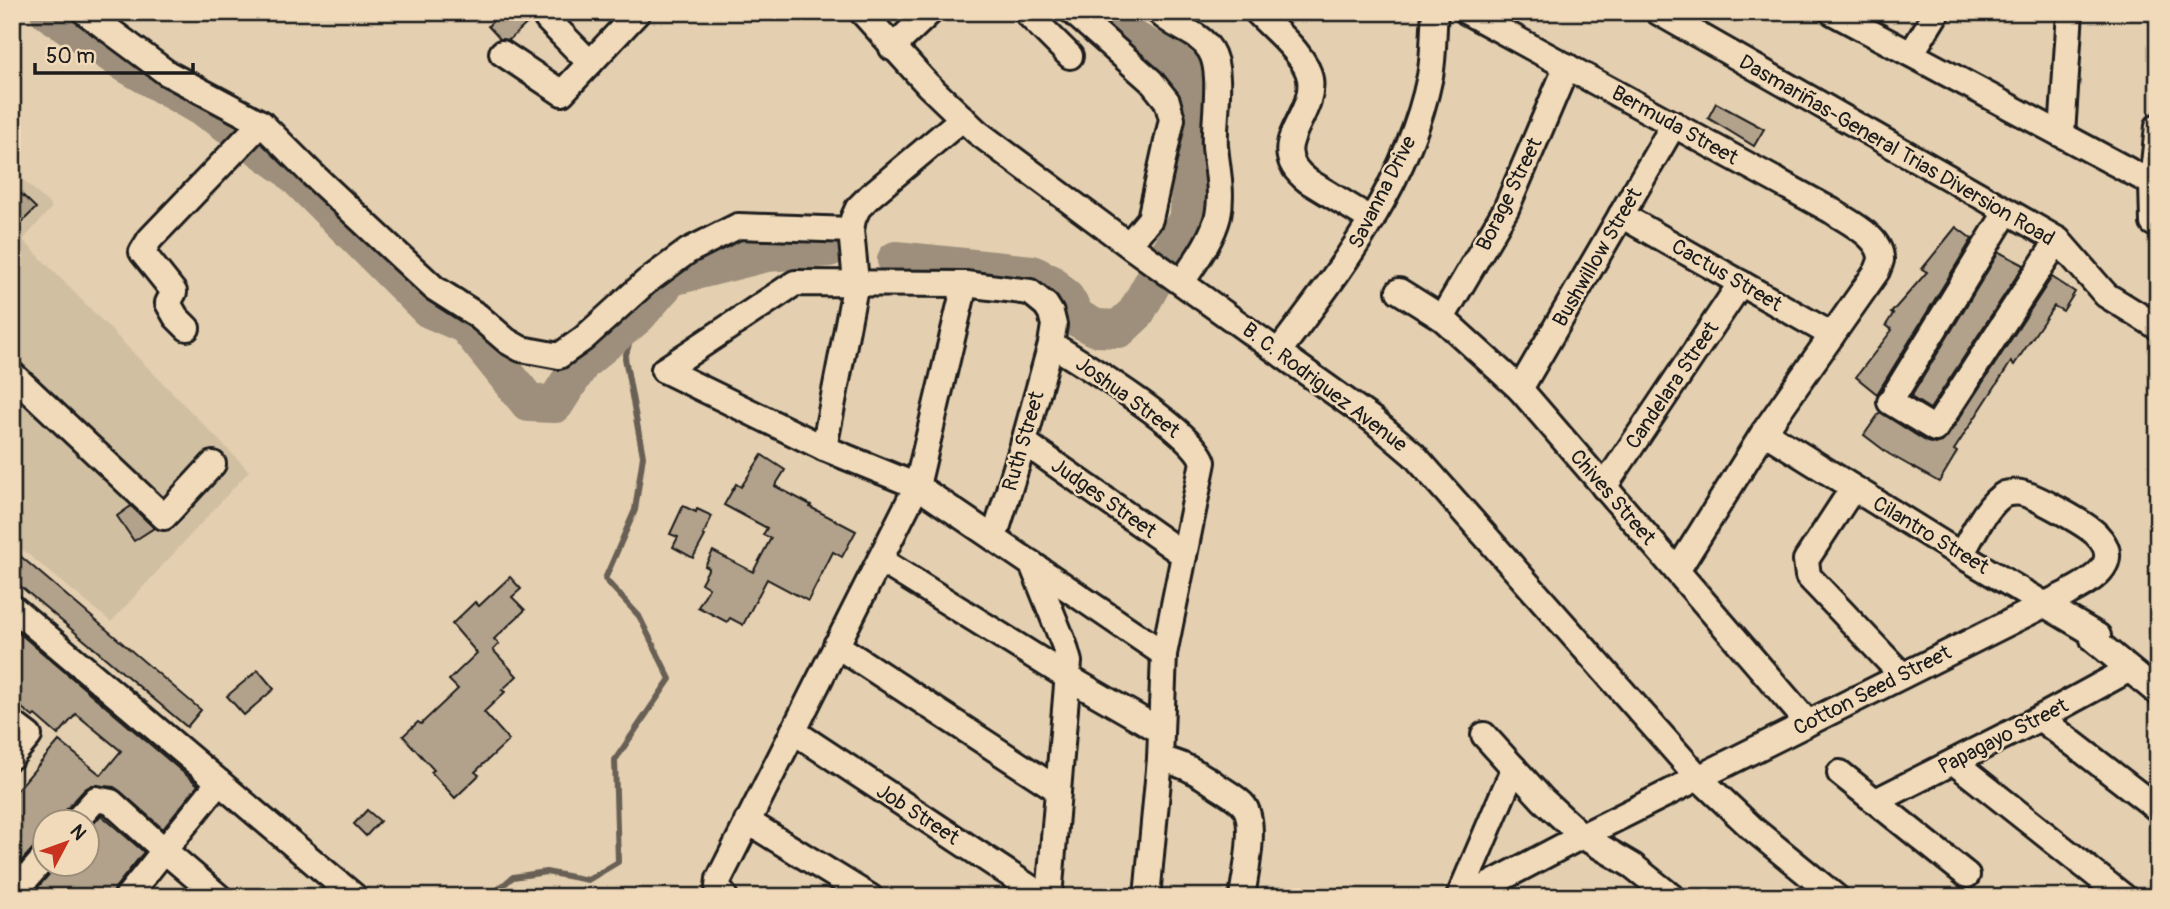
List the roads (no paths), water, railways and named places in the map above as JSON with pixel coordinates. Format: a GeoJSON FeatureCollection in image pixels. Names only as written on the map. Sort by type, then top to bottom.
{"type":"FeatureCollection","features":[{"type":"Feature","properties":{"kind":"street"},"geometry":{"type":"LineString","coordinates":[[85,12],[167,73],[261,122],[312,174],[434,288],[522,349],[559,356],[583,339],[646,282],[688,251],[738,226],[851,229]]}},
{"type":"Feature","properties":{"kind":"street"},"geometry":{"type":"LineString","coordinates":[[502,52],[562,93],[638,12]]}},
{"type":"Feature","properties":{"kind":"street","name":"B. C. Rodriguez Avenue"},"geometry":{"type":"LineString","coordinates":[[862,12],[892,48],[977,132],[1373,420],[1413,454],[1699,778],[1753,829],[1836,897]]}},
{"type":"Feature","properties":{"kind":"street"},"geometry":{"type":"LineString","coordinates":[[892,48],[930,12]]}},
{"type":"Feature","properties":{"kind":"street"},"geometry":{"type":"LineString","coordinates":[[1026,12],[1070,55]]}},
{"type":"Feature","properties":{"kind":"street"},"geometry":{"type":"LineString","coordinates":[[1073,12],[1151,81],[1167,101],[1172,119],[1150,219],[1131,246]]}},
{"type":"Feature","properties":{"kind":"street"},"geometry":{"type":"LineString","coordinates":[[1159,12],[1202,39],[1212,53],[1218,91],[1215,144],[1220,197],[1217,217],[1205,245],[1179,280]]}},
{"type":"Feature","properties":{"kind":"street"},"geometry":{"type":"LineString","coordinates":[[1257,12],[1298,55],[1311,80],[1309,96],[1290,144],[1290,163],[1298,174],[1308,181],[1372,220]]}},
{"type":"Feature","properties":{"kind":"street","name":"Savanna Drive"},"geometry":{"type":"LineString","coordinates":[[1279,351],[1337,274],[1372,220],[1404,154],[1420,114],[1431,74],[1435,12]]}},
{"type":"Feature","properties":{"kind":"street","name":"Bermuda Street"},"geometry":{"type":"LineString","coordinates":[[1467,12],[1832,211],[1868,235],[1877,247],[1881,259],[1877,271],[1832,335]]}},
{"type":"Feature","properties":{"kind":"street","name":"Dasmariñas-General Trias Diversion Road"},"geometry":{"type":"LineString","coordinates":[[1658,12],[2058,240],[2106,295],[2158,327]]}},
{"type":"Feature","properties":{"kind":"street"},"geometry":{"type":"LineString","coordinates":[[1832,12],[2152,183]]}},
{"type":"Feature","properties":{"kind":"street"},"geometry":{"type":"LineString","coordinates":[[1911,54],[1937,12]]}},
{"type":"Feature","properties":{"kind":"street"},"geometry":{"type":"LineString","coordinates":[[2062,134],[2070,12]]}},
{"type":"Feature","properties":{"kind":"street"},"geometry":{"type":"LineString","coordinates":[[547,19],[590,63]]}},
{"type":"Feature","properties":{"kind":"street","name":"Borage Street"},"geometry":{"type":"LineString","coordinates":[[1442,318],[1506,209],[1567,66]]}},
{"type":"Feature","properties":{"kind":"street"},"geometry":{"type":"LineString","coordinates":[[963,118],[870,196],[853,219],[851,229],[856,282],[824,448],[917,486],[1164,654]]}},
{"type":"Feature","properties":{"kind":"street"},"geometry":{"type":"LineString","coordinates":[[187,328],[176,317],[168,303],[174,292],[142,252],[150,239],[261,122]]}},
{"type":"Feature","properties":{"kind":"street","name":"Bushwillow Street"},"geometry":{"type":"LineString","coordinates":[[1520,389],[1674,124]]}},
{"type":"Feature","properties":{"kind":"street"},"geometry":{"type":"LineString","coordinates":[[2153,223],[2152,183],[2158,126]]}},
{"type":"Feature","properties":{"kind":"street"},"geometry":{"type":"LineString","coordinates":[[2007,211],[1890,402],[1935,429],[2058,240]]}},
{"type":"Feature","properties":{"kind":"street","name":"Cactus Street"},"geometry":{"type":"LineString","coordinates":[[1621,215],[1832,335]]}},
{"type":"Feature","properties":{"kind":"street","name":"Ruth Street"},"geometry":{"type":"LineString","coordinates":[[824,448],[664,370],[795,283],[965,284],[1030,292],[1051,313],[1054,325],[1024,442],[994,538]]}},
{"type":"Feature","properties":{"kind":"street","name":"Candelara Street"},"geometry":{"type":"LineString","coordinates":[[1604,487],[1741,283]]}},
{"type":"Feature","properties":{"kind":"street"},"geometry":{"type":"LineString","coordinates":[[725,897],[718,887],[719,879],[917,486],[965,284]]}},
{"type":"Feature","properties":{"kind":"street","name":"Chives Street"},"geometry":{"type":"LineString","coordinates":[[1399,291],[1442,318],[1520,389],[1808,723]]}},
{"type":"Feature","properties":{"kind":"street"},"geometry":{"type":"LineString","coordinates":[[1677,571],[1764,432],[1832,335]]}},
{"type":"Feature","properties":{"kind":"street","name":"Joshua Street"},"geometry":{"type":"LineString","coordinates":[[1051,344],[1117,385],[1191,442],[1201,455],[1202,470],[1184,555]]}},
{"type":"Feature","properties":{"kind":"street"},"geometry":{"type":"LineString","coordinates":[[12,373],[164,517],[213,464]]}},
{"type":"Feature","properties":{"kind":"street","name":"Cilantro Street"},"geometry":{"type":"LineString","coordinates":[[1764,432],[1961,555],[2046,604],[2096,638],[2158,693]]}},
{"type":"Feature","properties":{"kind":"street","name":"Judges Street"},"geometry":{"type":"LineString","coordinates":[[1024,442],[1184,555]]}},
{"type":"Feature","properties":{"kind":"street"},"geometry":{"type":"LineString","coordinates":[[1853,488],[1806,560],[1808,576],[1902,675]]}},
{"type":"Feature","properties":{"kind":"street","name":"Cotton Seed Street"},"geometry":{"type":"LineString","coordinates":[[1466,897],[1582,836],[2046,604],[2094,578],[2105,566],[2108,555],[2104,543],[2094,531],[2034,497],[2020,492],[2006,494],[1985,514],[1961,555]]}},
{"type":"Feature","properties":{"kind":"street"},"geometry":{"type":"LineString","coordinates":[[1147,897],[1160,759],[1164,654],[1184,555]]}},
{"type":"Feature","properties":{"kind":"street"},"geometry":{"type":"LineString","coordinates":[[880,560],[1069,678],[1161,730]]}},
{"type":"Feature","properties":{"kind":"street"},"geometry":{"type":"LineString","coordinates":[[1032,564],[1065,644],[1069,662],[1046,897]]}},
{"type":"Feature","properties":{"kind":"street"},"geometry":{"type":"LineString","coordinates":[[12,607],[350,895]]}},
{"type":"Feature","properties":{"kind":"street"},"geometry":{"type":"LineString","coordinates":[[836,645],[1058,790]]}},
{"type":"Feature","properties":{"kind":"street","name":"Papagayo Street"},"geometry":{"type":"LineString","coordinates":[[1876,801],[2129,670]]}},
{"type":"Feature","properties":{"kind":"street"},"geometry":{"type":"LineString","coordinates":[[2040,718],[2158,809]]}},
{"type":"Feature","properties":{"kind":"street"},"geometry":{"type":"LineString","coordinates":[[12,723],[29,736],[12,756]]}},
{"type":"Feature","properties":{"kind":"street","name":"Job Street"},"geometry":{"type":"LineString","coordinates":[[793,731],[1046,897]]}},
{"type":"Feature","properties":{"kind":"street"},"geometry":{"type":"LineString","coordinates":[[1484,735],[1543,800],[1582,836],[1633,866],[1672,897]]}},
{"type":"Feature","properties":{"kind":"street"},"geometry":{"type":"LineString","coordinates":[[1160,759],[1188,767],[1244,806],[1250,822],[1242,897]]}},
{"type":"Feature","properties":{"kind":"street"},"geometry":{"type":"LineString","coordinates":[[1954,762],[2124,897]]}},
{"type":"Feature","properties":{"kind":"street"},"geometry":{"type":"LineString","coordinates":[[1459,897],[1514,768]]}},
{"type":"Feature","properties":{"kind":"street"},"geometry":{"type":"LineString","coordinates":[[1840,772],[1967,875]]}},
{"type":"Feature","properties":{"kind":"street"},"geometry":{"type":"LineString","coordinates":[[127,897],[219,782]]}},
{"type":"Feature","properties":{"kind":"street"},"geometry":{"type":"LineString","coordinates":[[87,808],[96,799],[111,802],[219,897]]}},
{"type":"Feature","properties":{"kind":"street"},"geometry":{"type":"LineString","coordinates":[[747,821],[870,897]]}},
{"type":"Feature","properties":{"kind":"street"},"geometry":{"type":"LineString","coordinates":[[12,895],[32,872]]}},
{"type":"Feature","properties":{"kind":"waterway"},"geometry":{"type":"LineString","coordinates":[[49,12],[125,63],[232,127]]}},
{"type":"Feature","properties":{"kind":"waterway"},"geometry":{"type":"LineString","coordinates":[[896,260],[1032,274],[1050,283],[1066,299],[1077,318],[1096,328],[1119,329],[1136,313],[1189,216],[1191,77],[1174,62],[1131,38],[1104,17],[1102,12]]}},
{"type":"Feature","properties":{"kind":"waterway"},"geometry":{"type":"LineString","coordinates":[[260,148],[288,168],[429,309],[466,325],[529,403],[555,404],[582,362],[637,316],[671,277],[766,253],[829,248]]}},
{"type":"Feature","properties":{"kind":"waterway"},"geometry":{"type":"LineString","coordinates":[[489,897],[513,877],[546,872],[588,880],[618,862],[615,760],[670,679],[639,616],[605,579],[635,510],[643,456],[625,358],[637,316]]}}]}
